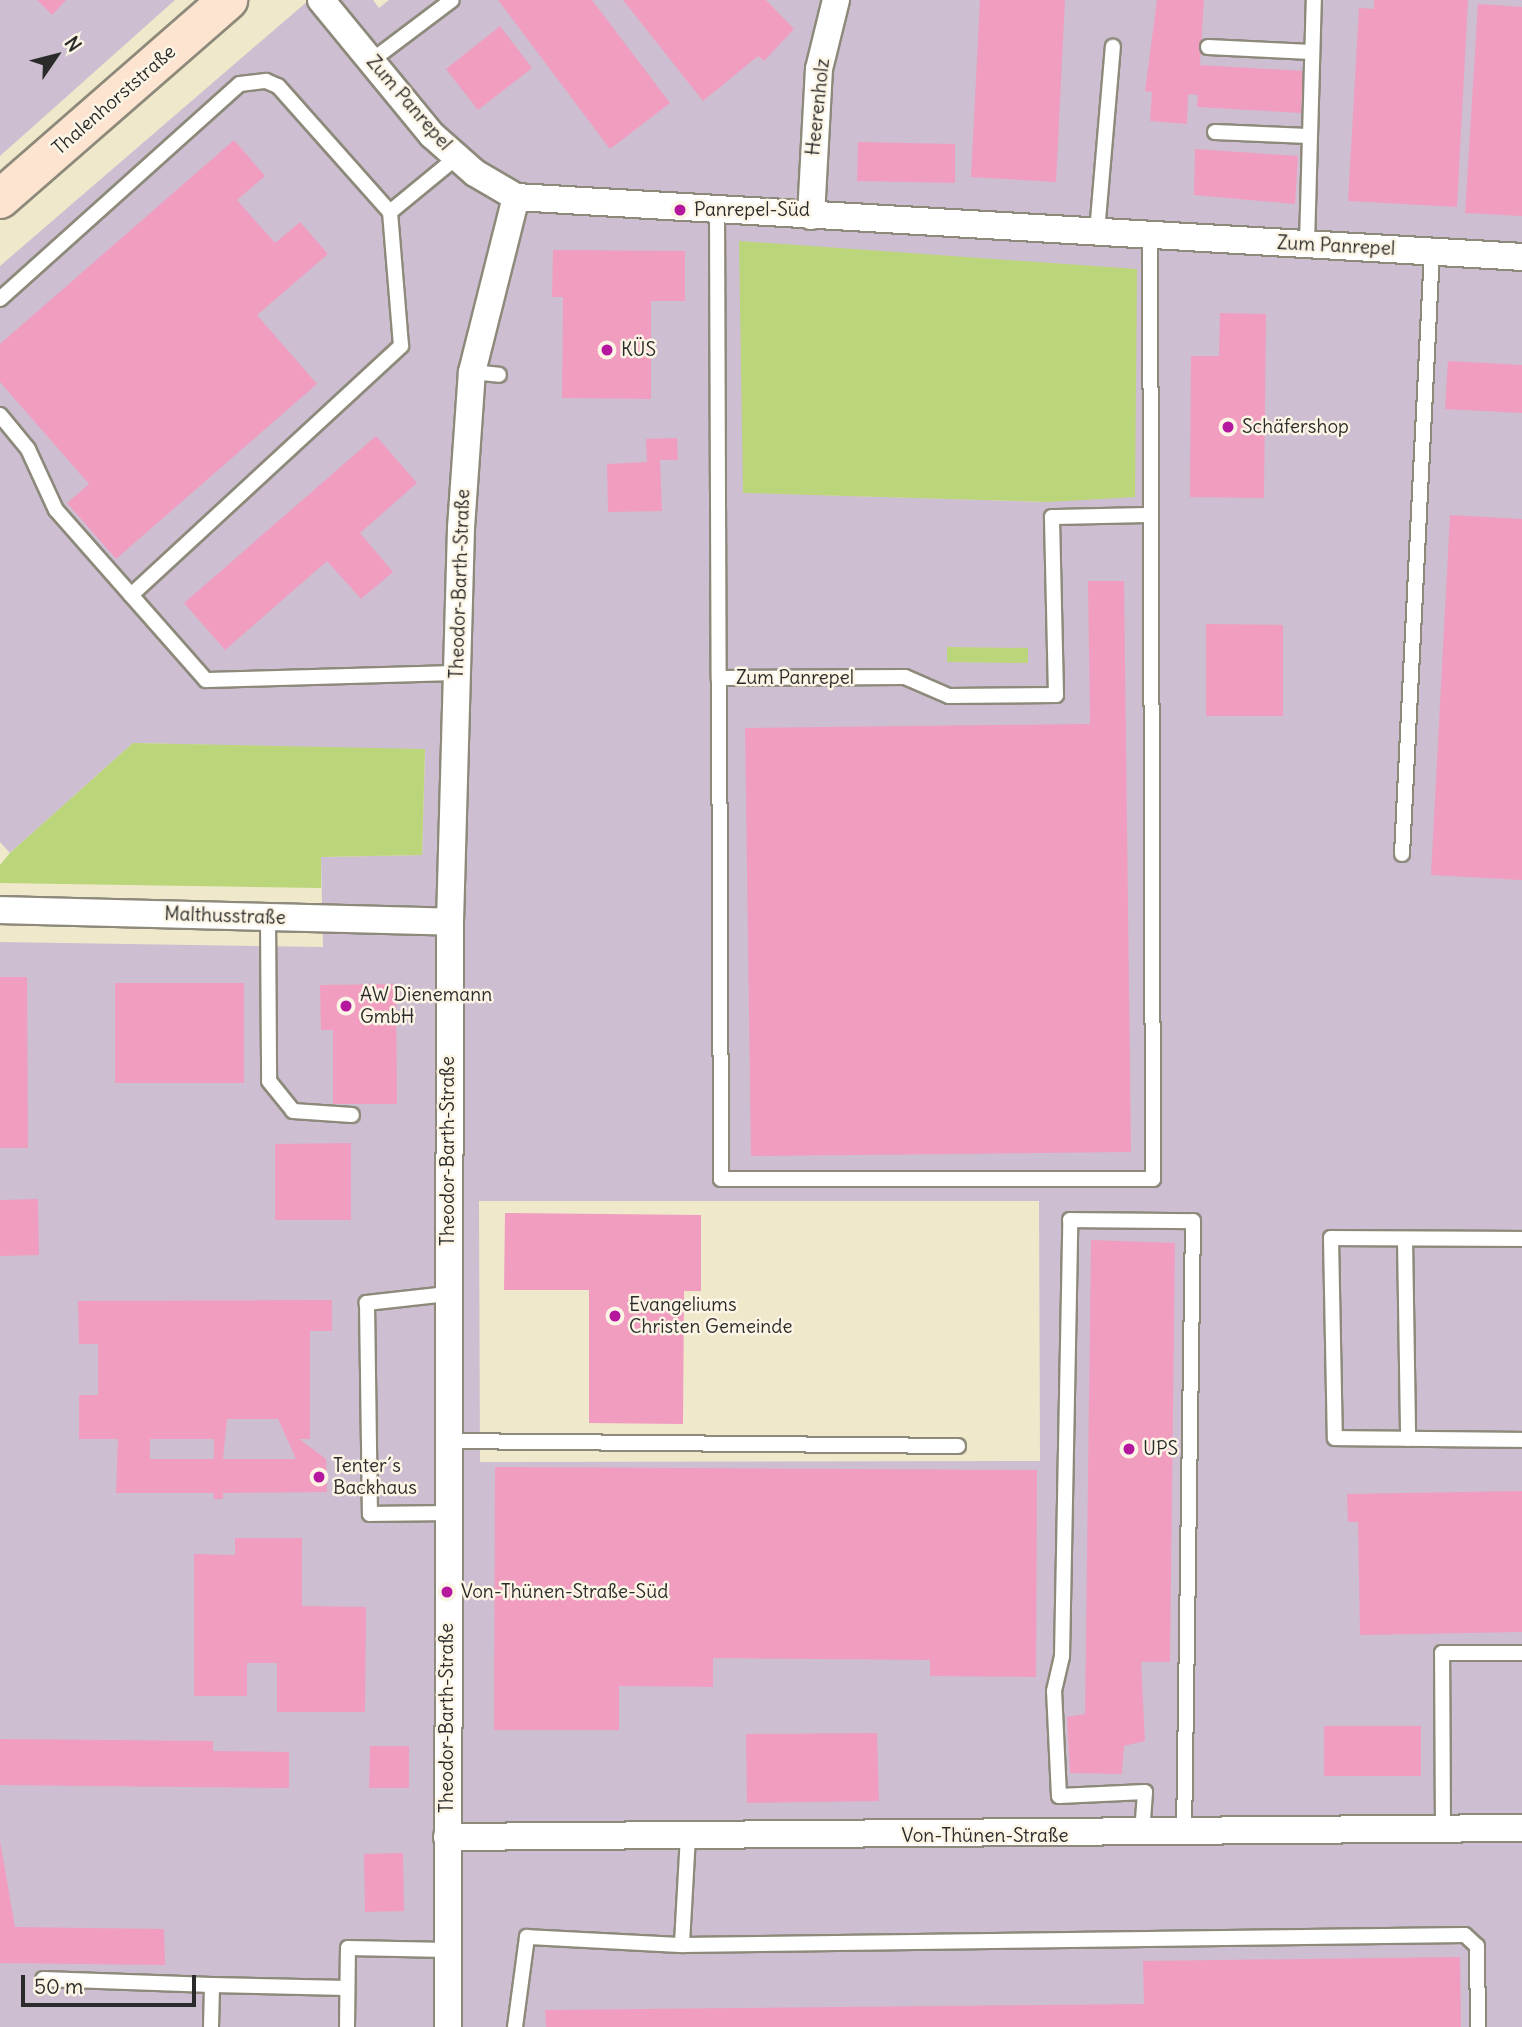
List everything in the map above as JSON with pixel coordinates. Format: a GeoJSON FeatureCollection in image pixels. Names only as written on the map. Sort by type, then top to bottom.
{"type":"FeatureCollection","features":[{"type":"Feature","properties":{"kind":"main road","name":"Thalenhorststraße"},"geometry":{"type":"LineString","coordinates":[[0,199],[228,0]]}},
{"type":"Feature","properties":{"kind":"street","name":"Zum Panrepel"},"geometry":{"type":"LineString","coordinates":[[321,0],[371,61],[457,157],[516,197],[1522,257]]}},
{"type":"Feature","properties":{"kind":"street","name":"Heerenholz"},"geometry":{"type":"LineString","coordinates":[[811,216],[819,69],[836,0]]}},
{"type":"Feature","properties":{"kind":"street","name":"Theodor-Barth-Straße"},"geometry":{"type":"LineString","coordinates":[[448,2027],[447,1294],[450,922],[457,673],[472,372],[516,197]]}},
{"type":"Feature","properties":{"kind":"street","name":"Malthusstraße"},"geometry":{"type":"LineString","coordinates":[[0,910],[450,922]]}},
{"type":"Feature","properties":{"kind":"street","name":"Von-Thünen-Straße"},"geometry":{"type":"LineString","coordinates":[[447,1837],[1185,1836],[1522,1828]]}},
{"type":"Feature","properties":{"kind":"lane"},"geometry":{"type":"LineString","coordinates":[[371,61],[452,0]]}},
{"type":"Feature","properties":{"kind":"lane"},"geometry":{"type":"LineString","coordinates":[[1307,244],[1314,0]]}},
{"type":"Feature","properties":{"kind":"lane"},"geometry":{"type":"LineString","coordinates":[[1097,232],[1113,47]]}},
{"type":"Feature","properties":{"kind":"lane"},"geometry":{"type":"LineString","coordinates":[[1208,47],[1311,52]]}},
{"type":"Feature","properties":{"kind":"lane"},"geometry":{"type":"LineString","coordinates":[[0,299],[240,83],[278,86],[390,212],[401,346],[131,595]]}},
{"type":"Feature","properties":{"kind":"lane"},"geometry":{"type":"LineString","coordinates":[[1216,132],[1308,136]]}},
{"type":"Feature","properties":{"kind":"lane"},"geometry":{"type":"LineString","coordinates":[[390,212],[457,157]]}},
{"type":"Feature","properties":{"kind":"lane","name":"Zum Panrepel"},"geometry":{"type":"LineString","coordinates":[[717,211],[719,678],[905,677],[949,696],[1056,695],[1052,517],[1151,515]]}},
{"type":"Feature","properties":{"kind":"lane"},"geometry":{"type":"LineString","coordinates":[[719,678],[721,1179],[1153,1179],[1150,235]]}},
{"type":"Feature","properties":{"kind":"lane"},"geometry":{"type":"LineString","coordinates":[[1402,854],[1432,252]]}},
{"type":"Feature","properties":{"kind":"lane"},"geometry":{"type":"LineString","coordinates":[[472,372],[499,375]]}},
{"type":"Feature","properties":{"kind":"lane"},"geometry":{"type":"LineString","coordinates":[[0,415],[28,449],[56,510],[206,680],[457,673]]}},
{"type":"Feature","properties":{"kind":"lane"},"geometry":{"type":"LineString","coordinates":[[268,918],[269,1081],[293,1111],[352,1115]]}},
{"type":"Feature","properties":{"kind":"lane"},"geometry":{"type":"LineString","coordinates":[[1142,1836],[1145,1792],[1059,1796],[1054,1691],[1062,1657],[1070,1220],[1193,1221],[1185,1836]]}},
{"type":"Feature","properties":{"kind":"lane"},"geometry":{"type":"LineString","coordinates":[[1522,1239],[1331,1238],[1335,1438],[1522,1440]]}},
{"type":"Feature","properties":{"kind":"lane"},"geometry":{"type":"LineString","coordinates":[[1405,1238],[1408,1439]]}},
{"type":"Feature","properties":{"kind":"lane"},"geometry":{"type":"LineString","coordinates":[[447,1294],[367,1303],[370,1514],[447,1513]]}},
{"type":"Feature","properties":{"kind":"lane"},"geometry":{"type":"LineString","coordinates":[[447,1441],[957,1446]]}},
{"type":"Feature","properties":{"kind":"lane"},"geometry":{"type":"LineString","coordinates":[[1443,1830],[1442,1653],[1522,1653]]}},
{"type":"Feature","properties":{"kind":"lane"},"geometry":{"type":"LineString","coordinates":[[682,1945],[688,1836]]}},
{"type":"Feature","properties":{"kind":"lane"},"geometry":{"type":"LineString","coordinates":[[515,2027],[527,1937],[682,1945],[1465,1935],[1477,1946],[1478,2027]]}},
{"type":"Feature","properties":{"kind":"lane"},"geometry":{"type":"LineString","coordinates":[[347,2027],[348,1948],[447,1950]]}},
{"type":"Feature","properties":{"kind":"lane"},"geometry":{"type":"LineString","coordinates":[[43,1979],[347,1988]]}},
{"type":"Feature","properties":{"kind":"lane"},"geometry":{"type":"LineString","coordinates":[[212,1984],[212,2027]]}},
{"type":"Feature","properties":{"kind":"shaded area"},"geometry":{"type":"Polygon","coordinates":[[[0,0],[175,0],[0,156],[0,0]]]}},
{"type":"Feature","properties":{"kind":"shaded area"},"geometry":{"type":"Polygon","coordinates":[[[309,0],[373,0],[379,8],[389,0],[1522,0],[1522,2027],[0,2027],[0,942],[323,947],[321,857],[422,855],[425,750],[133,743],[10,853],[0,842],[0,266],[309,0]],[[739,242],[820,495],[1048,502],[739,242]],[[479,1201],[480,1462],[1040,1461],[1039,1201],[479,1201]]]}},
{"type":"Feature","properties":{"kind":"green space"},"geometry":{"type":"Polygon","coordinates":[[[739,241],[1137,269],[1135,497],[1048,502],[743,493],[739,241]]]}},
{"type":"Feature","properties":{"kind":"green space"},"geometry":{"type":"Polygon","coordinates":[[[947,647],[1028,648],[1028,663],[947,662],[947,647]]]}},
{"type":"Feature","properties":{"kind":"green space"},"geometry":{"type":"Polygon","coordinates":[[[133,743],[425,749],[422,855],[321,857],[321,888],[0,883],[0,865],[10,853],[133,743]]]}},
{"type":"Feature","properties":{"kind":"building"},"geometry":{"type":"Polygon","coordinates":[[[37,0],[66,0],[52,15],[37,0]]]}},
{"type":"Feature","properties":{"kind":"building"},"geometry":{"type":"Polygon","coordinates":[[[498,0],[592,0],[670,103],[610,149],[498,0]]]}},
{"type":"Feature","properties":{"kind":"building"},"geometry":{"type":"Polygon","coordinates":[[[623,0],[766,0],[794,29],[764,61],[758,56],[703,101],[623,0]]]}},
{"type":"Feature","properties":{"kind":"building"},"geometry":{"type":"Polygon","coordinates":[[[980,0],[1065,0],[1056,182],[971,177],[980,0]]]}},
{"type":"Feature","properties":{"kind":"building"},"geometry":{"type":"Polygon","coordinates":[[[1157,0],[1204,0],[1200,65],[1303,71],[1301,113],[1197,107],[1198,95],[1188,94],[1187,124],[1150,121],[1152,92],[1145,91],[1157,0]]]}},
{"type":"Feature","properties":{"kind":"building"},"geometry":{"type":"Polygon","coordinates":[[[1374,0],[1468,0],[1457,207],[1348,201],[1359,8],[1374,9],[1374,0]]]}},
{"type":"Feature","properties":{"kind":"building"},"geometry":{"type":"Polygon","coordinates":[[[1478,4],[1522,7],[1522,216],[1465,213],[1478,4]]]}},
{"type":"Feature","properties":{"kind":"building"},"geometry":{"type":"Polygon","coordinates":[[[500,26],[532,68],[478,110],[446,69],[500,26]]]}},
{"type":"Feature","properties":{"kind":"building"},"geometry":{"type":"Polygon","coordinates":[[[234,140],[265,176],[237,200],[275,243],[300,222],[328,254],[257,315],[317,384],[116,559],[67,503],[89,484],[0,382],[0,344],[234,140]]]}},
{"type":"Feature","properties":{"kind":"building"},"geometry":{"type":"Polygon","coordinates":[[[858,142],[955,144],[955,183],[857,181],[858,142]]]}},
{"type":"Feature","properties":{"kind":"building"},"geometry":{"type":"Polygon","coordinates":[[[1195,149],[1298,156],[1295,204],[1194,195],[1195,149]]]}},
{"type":"Feature","properties":{"kind":"building","name":"KÜS"},"geometry":{"type":"Polygon","coordinates":[[[553,250],[685,251],[685,301],[651,301],[651,399],[562,398],[563,297],[552,297],[553,250]]]}},
{"type":"Feature","properties":{"kind":"building","name":"Schäfershop"},"geometry":{"type":"Polygon","coordinates":[[[1220,313],[1266,314],[1264,498],[1190,497],[1191,356],[1219,356],[1220,313]]]}},
{"type":"Feature","properties":{"kind":"building"},"geometry":{"type":"Polygon","coordinates":[[[1448,361],[1522,365],[1522,413],[1445,409],[1448,361]]]}},
{"type":"Feature","properties":{"kind":"building"},"geometry":{"type":"Polygon","coordinates":[[[376,436],[417,483],[360,533],[393,572],[361,599],[327,561],[225,650],[184,603],[376,436]]]}},
{"type":"Feature","properties":{"kind":"building"},"geometry":{"type":"Polygon","coordinates":[[[677,438],[678,460],[660,460],[662,511],[608,512],[607,464],[647,462],[646,439],[677,438]]]}},
{"type":"Feature","properties":{"kind":"building"},"geometry":{"type":"Polygon","coordinates":[[[1450,515],[1522,519],[1522,880],[1431,875],[1450,515]]]}},
{"type":"Feature","properties":{"kind":"building"},"geometry":{"type":"Polygon","coordinates":[[[1088,581],[1124,581],[1131,1152],[751,1156],[745,728],[1090,724],[1088,581]]]}},
{"type":"Feature","properties":{"kind":"building"},"geometry":{"type":"Polygon","coordinates":[[[1206,624],[1283,625],[1283,716],[1206,716],[1206,624]]]}},
{"type":"Feature","properties":{"kind":"building"},"geometry":{"type":"Polygon","coordinates":[[[0,977],[27,977],[28,1148],[0,1148],[0,977]]]}},
{"type":"Feature","properties":{"kind":"building"},"geometry":{"type":"Polygon","coordinates":[[[115,983],[244,983],[244,1083],[115,1083],[115,983]]]}},
{"type":"Feature","properties":{"kind":"building"},"geometry":{"type":"Polygon","coordinates":[[[396,984],[397,1104],[333,1104],[333,1030],[321,1030],[320,985],[396,984]]]}},
{"type":"Feature","properties":{"kind":"building"},"geometry":{"type":"Polygon","coordinates":[[[351,1143],[351,1220],[275,1220],[275,1144],[351,1143]]]}},
{"type":"Feature","properties":{"kind":"building"},"geometry":{"type":"Polygon","coordinates":[[[38,1199],[39,1255],[0,1256],[0,1200],[38,1199]]]}},
{"type":"Feature","properties":{"kind":"building"},"geometry":{"type":"Polygon","coordinates":[[[505,1213],[701,1215],[701,1291],[684,1291],[683,1424],[589,1423],[589,1290],[504,1290],[505,1213]]]}},
{"type":"Feature","properties":{"kind":"building","name":"UPS"},"geometry":{"type":"Polygon","coordinates":[[[1091,1240],[1175,1243],[1170,1662],[1141,1662],[1145,1741],[1124,1746],[1122,1774],[1070,1773],[1067,1717],[1085,1714],[1091,1240]]]}},
{"type":"Feature","properties":{"kind":"building"},"geometry":{"type":"Polygon","coordinates":[[[332,1300],[332,1331],[310,1331],[310,1439],[299,1439],[326,1459],[327,1492],[223,1493],[223,1499],[214,1499],[214,1493],[116,1493],[118,1439],[79,1439],[79,1395],[98,1395],[98,1344],[79,1344],[78,1301],[332,1300]],[[227,1419],[223,1459],[296,1459],[278,1419],[227,1419]],[[150,1439],[150,1459],[214,1459],[214,1439],[150,1439]]]}},
{"type":"Feature","properties":{"kind":"building"},"geometry":{"type":"Polygon","coordinates":[[[495,1467],[1037,1470],[1036,1677],[930,1676],[930,1660],[713,1658],[713,1687],[619,1686],[619,1730],[494,1730],[495,1467]]]}},
{"type":"Feature","properties":{"kind":"building"},"geometry":{"type":"Polygon","coordinates":[[[1522,1491],[1522,1632],[1360,1635],[1358,1522],[1348,1522],[1347,1494],[1522,1491]]]}},
{"type":"Feature","properties":{"kind":"building"},"geometry":{"type":"Polygon","coordinates":[[[235,1538],[302,1538],[302,1606],[366,1607],[365,1712],[277,1712],[277,1663],[247,1663],[247,1696],[194,1696],[194,1554],[235,1555],[235,1538]]]}},
{"type":"Feature","properties":{"kind":"building"},"geometry":{"type":"Polygon","coordinates":[[[1324,1726],[1421,1726],[1421,1776],[1324,1776],[1324,1726]]]}},
{"type":"Feature","properties":{"kind":"building"},"geometry":{"type":"Polygon","coordinates":[[[877,1733],[879,1801],[747,1803],[746,1734],[877,1733]]]}},
{"type":"Feature","properties":{"kind":"building"},"geometry":{"type":"Polygon","coordinates":[[[0,1739],[213,1741],[213,1751],[289,1752],[289,1788],[0,1785],[0,1739]]]}},
{"type":"Feature","properties":{"kind":"building"},"geometry":{"type":"Polygon","coordinates":[[[370,1746],[409,1746],[409,1788],[369,1788],[370,1746]]]}},
{"type":"Feature","properties":{"kind":"building"},"geometry":{"type":"Polygon","coordinates":[[[0,1841],[15,1927],[164,1929],[165,1965],[0,1963],[0,1841]]]}},
{"type":"Feature","properties":{"kind":"building"},"geometry":{"type":"Polygon","coordinates":[[[403,1853],[404,1911],[365,1912],[364,1854],[403,1853]]]}},
{"type":"Feature","properties":{"kind":"building"},"geometry":{"type":"Polygon","coordinates":[[[1460,1957],[1461,2027],[546,2027],[545,2010],[1144,2004],[1143,1961],[1460,1957]]]}},
{"type":"Feature","properties":{"kind":"place","name":"Panrepel-Süd"},"geometry":{"type":"Point","coordinates":[680,210]}},
{"type":"Feature","properties":{"kind":"place","name":"KÜS"},"geometry":{"type":"Point","coordinates":[607,350]}},
{"type":"Feature","properties":{"kind":"place","name":"Schäfershop"},"geometry":{"type":"Point","coordinates":[1228,427]}},
{"type":"Feature","properties":{"kind":"place","name":"AW Dienemann GmbH"},"geometry":{"type":"Point","coordinates":[346,1006]}},
{"type":"Feature","properties":{"kind":"place","name":"Evangeliums Christen Gemeinde"},"geometry":{"type":"Point","coordinates":[615,1316]}},
{"type":"Feature","properties":{"kind":"place","name":"UPS"},"geometry":{"type":"Point","coordinates":[1129,1449]}},
{"type":"Feature","properties":{"kind":"place","name":"Tenter´s Backhaus"},"geometry":{"type":"Point","coordinates":[319,1477]}},
{"type":"Feature","properties":{"kind":"place","name":"Von-Thünen-Straße-Süd"},"geometry":{"type":"Point","coordinates":[447,1592]}}]}
